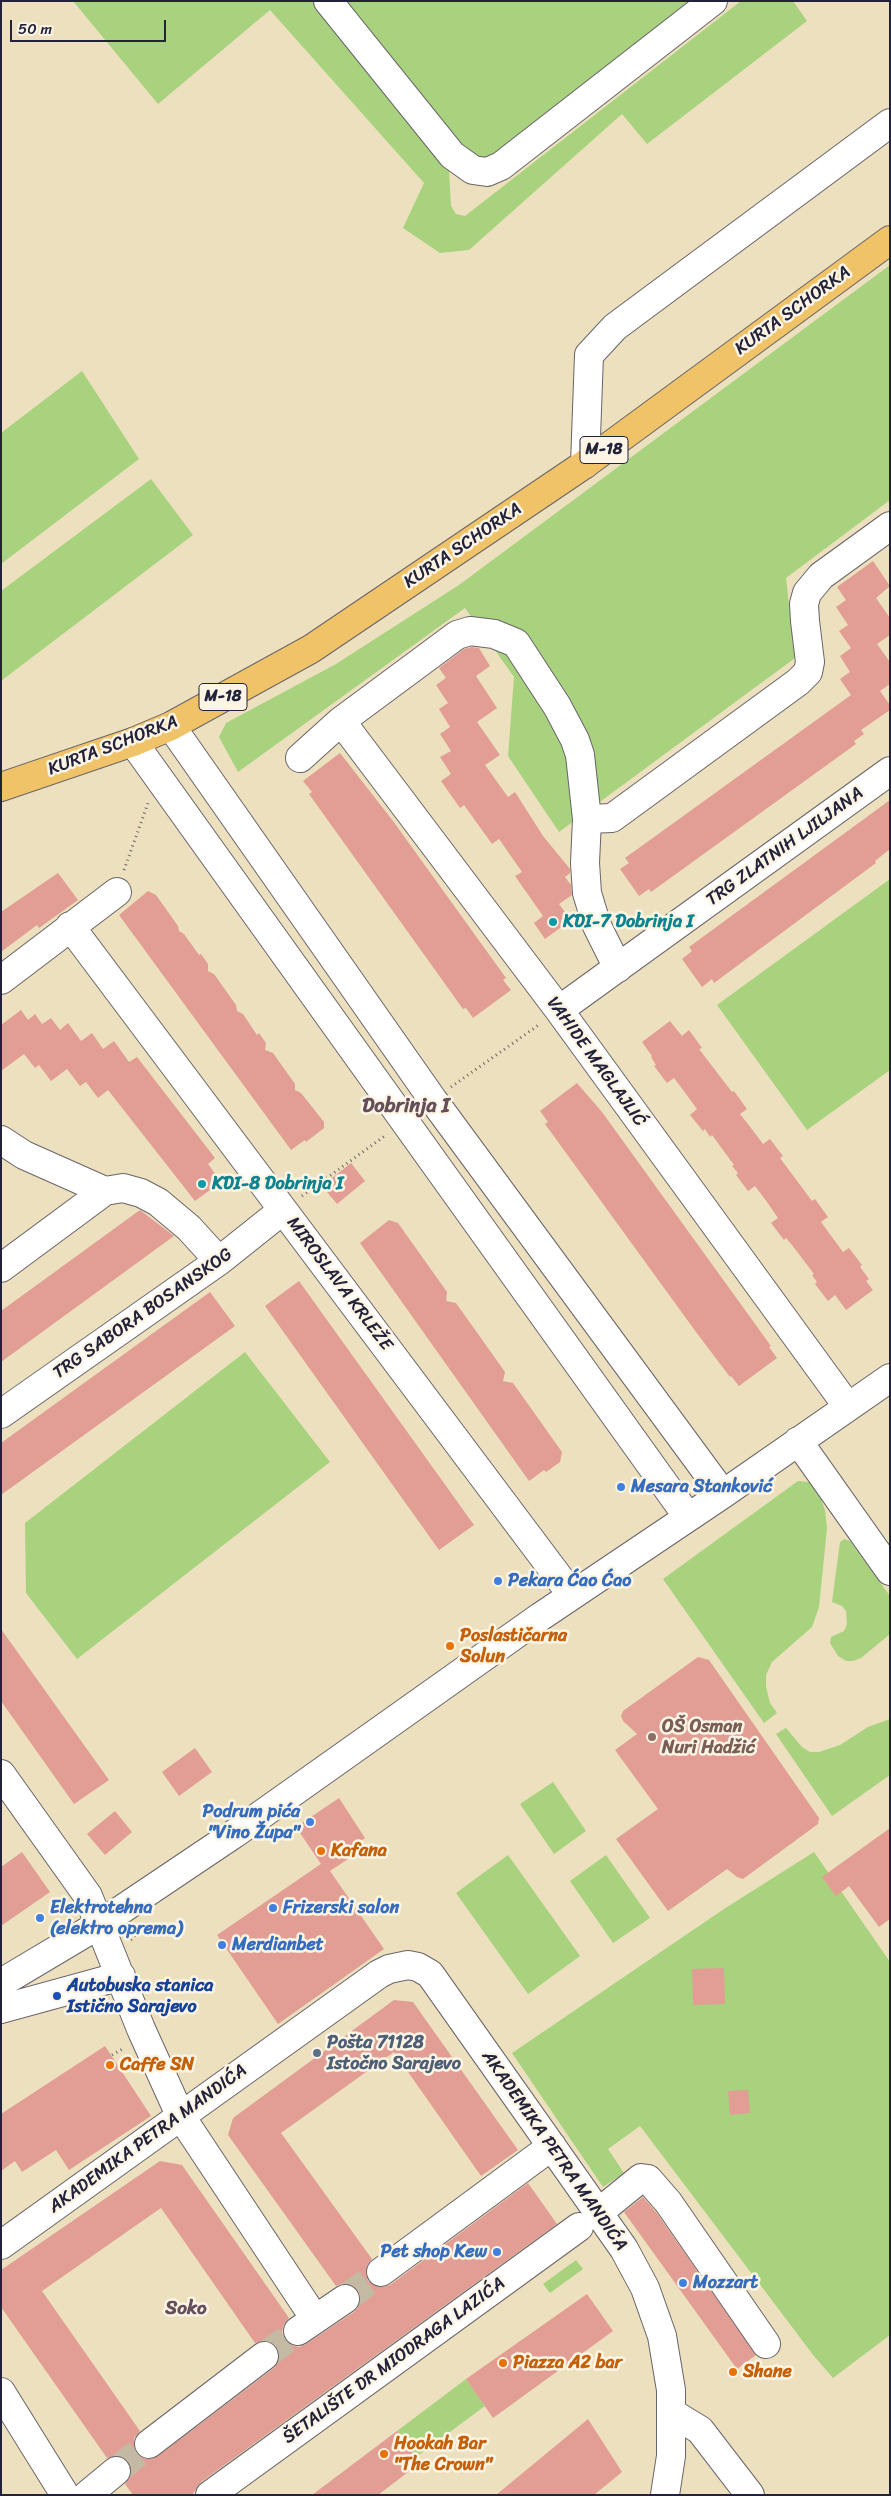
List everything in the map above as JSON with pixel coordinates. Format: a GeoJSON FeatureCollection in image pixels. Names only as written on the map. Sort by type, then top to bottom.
{"type":"FeatureCollection","features":[{"type":"Feature","properties":{"kind":"main road","name":"KURTA SCHORKA"},"geometry":{"type":"LineString","coordinates":[[1,787],[133,742],[171,726],[311,649],[585,464],[890,240]]}},
{"type":"Feature","properties":{"kind":"street"},"geometry":{"type":"LineString","coordinates":[[328,1],[452,155],[473,170],[487,172],[501,166],[713,1]]}},
{"type":"Feature","properties":{"kind":"street"},"geometry":{"type":"LineString","coordinates":[[585,464],[589,355],[615,327],[890,123]]}},
{"type":"Feature","properties":{"kind":"street"},"geometry":{"type":"LineString","coordinates":[[587,819],[612,818],[798,682],[808,672],[810,662],[804,604],[807,594],[821,576],[890,526]]}},
{"type":"Feature","properties":{"kind":"street"},"geometry":{"type":"LineString","coordinates":[[300,758],[341,721],[457,635],[470,631],[504,636],[516,643],[525,654],[575,740],[584,780],[587,819],[585,863],[587,893],[597,926],[618,968]]}},
{"type":"Feature","properties":{"kind":"street","name":"VAHIDE MAGLAJLIĆ"},"geometry":{"type":"LineString","coordinates":[[341,721],[559,1010],[848,1407]]}},
{"type":"Feature","properties":{"kind":"street"},"geometry":{"type":"LineString","coordinates":[[171,726],[433,1100],[723,1494]]}},
{"type":"Feature","properties":{"kind":"street"},"geometry":{"type":"LineString","coordinates":[[133,742],[688,1518]]}},
{"type":"Feature","properties":{"kind":"street","name":"TRG ZLATNIH LJILJANA"},"geometry":{"type":"LineString","coordinates":[[559,1010],[890,771]]}},
{"type":"Feature","properties":{"kind":"street"},"geometry":{"type":"LineString","coordinates":[[1,980],[117,892]]}},
{"type":"Feature","properties":{"kind":"street","name":"MIROSLAVA KRLEŽE"},"geometry":{"type":"LineString","coordinates":[[70,926],[572,1595]]}},
{"type":"Feature","properties":{"kind":"street"},"geometry":{"type":"LineString","coordinates":[[1,1140],[24,1155],[105,1191]]}},
{"type":"Feature","properties":{"kind":"street"},"geometry":{"type":"LineString","coordinates":[[1,1268],[105,1191],[123,1188],[141,1193],[158,1202],[189,1228],[219,1261]]}},
{"type":"Feature","properties":{"kind":"street","name":"TRG SABORA BOSANSKOG"},"geometry":{"type":"LineString","coordinates":[[1,1414],[219,1261],[283,1210]]}},
{"type":"Feature","properties":{"kind":"street"},"geometry":{"type":"LineString","coordinates":[[1,1983],[100,1924],[234,1834],[572,1595],[688,1518],[890,1378]]}},
{"type":"Feature","properties":{"kind":"street"},"geometry":{"type":"LineString","coordinates":[[798,1441],[890,1571]]}},
{"type":"Feature","properties":{"kind":"street"},"geometry":{"type":"LineString","coordinates":[[1,1774],[88,1896],[122,1976],[141,2029],[180,2115],[307,2325],[345,2299]]}},
{"type":"Feature","properties":{"kind":"street","name":"AKADEMIKA PETRA MANDIĆA"},"geometry":{"type":"LineString","coordinates":[[1,2245],[379,1974],[389,1969],[408,1965],[418,1967],[430,1974],[552,2146],[588,2220],[633,2264],[655,2314],[668,2365],[672,2413],[671,2456],[665,2495]]}},
{"type":"Feature","properties":{"kind":"street"},"geometry":{"type":"LineString","coordinates":[[1,2009],[122,1976]]}},
{"type":"Feature","properties":{"kind":"street"},"geometry":{"type":"LineString","coordinates":[[381,2272],[552,2146]]}},
{"type":"Feature","properties":{"kind":"street","name":"ŠETALIŠTE DR MIODRAGA LAZIĆA"},"geometry":{"type":"LineString","coordinates":[[210,2495],[588,2220],[641,2178],[648,2179],[668,2202],[766,2344]]}},
{"type":"Feature","properties":{"kind":"street"},"geometry":{"type":"LineString","coordinates":[[149,2444],[264,2356]]}},
{"type":"Feature","properties":{"kind":"street"},"geometry":{"type":"LineString","coordinates":[[1,2392],[65,2495]]}},
{"type":"Feature","properties":{"kind":"street"},"geometry":{"type":"LineString","coordinates":[[672,2413],[700,2430],[750,2495]]}},
{"type":"Feature","properties":{"kind":"street"},"geometry":{"type":"LineString","coordinates":[[88,2495],[116,2471]]}},
{"type":"Feature","properties":{"kind":"path"},"geometry":{"type":"LineString","coordinates":[[117,892],[157,776]]}},
{"type":"Feature","properties":{"kind":"path"},"geometry":{"type":"LineString","coordinates":[[433,1100],[559,1010]]}},
{"type":"Feature","properties":{"kind":"path"},"geometry":{"type":"LineString","coordinates":[[283,1210],[405,1120]]}},
{"type":"Feature","properties":{"kind":"path"},"geometry":{"type":"LineString","coordinates":[[112,2055],[130,2044]]}},
{"type":"Feature","properties":{"kind":"green space"},"geometry":{"type":"Polygon","coordinates":[[[73,1],[316,1],[441,158],[449,171],[451,206],[456,214],[465,216],[741,1],[793,1],[807,21],[647,144],[622,114],[469,250],[440,253],[403,228],[424,183],[270,10],[158,104],[73,1]]]}},
{"type":"Feature","properties":{"kind":"green space"},"geometry":{"type":"Polygon","coordinates":[[[339,1],[696,1],[488,161],[472,155],[457,141],[339,1]]]}},
{"type":"Feature","properties":{"kind":"green space"},"geometry":{"type":"Polygon","coordinates":[[[890,265],[890,500],[786,578],[795,658],[559,832],[508,756],[514,677],[465,608],[238,772],[219,737],[226,723],[336,664],[459,585],[890,265]]]}},
{"type":"Feature","properties":{"kind":"green space"},"geometry":{"type":"Polygon","coordinates":[[[82,371],[139,459],[1,564],[1,433],[82,371]]]}},
{"type":"Feature","properties":{"kind":"green space"},"geometry":{"type":"Polygon","coordinates":[[[151,479],[193,535],[1,681],[1,591],[151,479]]]}},
{"type":"Feature","properties":{"kind":"green space"},"geometry":{"type":"Polygon","coordinates":[[[890,879],[890,1070],[807,1130],[717,1005],[890,879]]]}},
{"type":"Feature","properties":{"kind":"green space"},"geometry":{"type":"Polygon","coordinates":[[[245,1352],[330,1462],[77,1659],[26,1593],[25,1523],[245,1352]]]}},
{"type":"Feature","properties":{"kind":"green space"},"geometry":{"type":"Polygon","coordinates":[[[798,1481],[809,1482],[820,1496],[825,1510],[827,1528],[819,1607],[812,1627],[772,1662],[766,1675],[766,1687],[770,1703],[777,1713],[764,1723],[663,1579],[798,1481]]]}},
{"type":"Feature","properties":{"kind":"green space"},"geometry":{"type":"Polygon","coordinates":[[[844,1539],[850,1541],[890,1596],[890,1634],[861,1658],[853,1661],[846,1661],[838,1656],[830,1643],[831,1637],[844,1631],[847,1624],[846,1611],[842,1606],[832,1602],[840,1542],[844,1539]]]}},
{"type":"Feature","properties":{"kind":"green space"},"geometry":{"type":"Polygon","coordinates":[[[890,1719],[890,1775],[832,1816],[776,1734],[786,1728],[802,1747],[810,1752],[819,1752],[840,1745],[868,1727],[890,1719]]]}},
{"type":"Feature","properties":{"kind":"green space"},"geometry":{"type":"Polygon","coordinates":[[[553,1782],[586,1831],[554,1854],[520,1804],[553,1782]]]}},
{"type":"Feature","properties":{"kind":"green space"},"geometry":{"type":"Polygon","coordinates":[[[814,1852],[890,1962],[890,2335],[833,2378],[814,2356],[640,2126],[608,2149],[624,2173],[603,2187],[512,2053],[724,1909],[814,1852]]]}},
{"type":"Feature","properties":{"kind":"green space"},"geometry":{"type":"Polygon","coordinates":[[[508,1855],[580,1956],[528,1994],[456,1893],[508,1855]]]}},
{"type":"Feature","properties":{"kind":"green space"},"geometry":{"type":"Polygon","coordinates":[[[606,1855],[650,1918],[613,1943],[570,1881],[606,1855]]]}},
{"type":"Feature","properties":{"kind":"green space"},"geometry":{"type":"Polygon","coordinates":[[[576,2260],[583,2269],[550,2293],[543,2284],[576,2260]]]}},
{"type":"Feature","properties":{"kind":"green space"},"geometry":{"type":"Polygon","coordinates":[[[466,2379],[485,2406],[416,2457],[397,2431],[466,2379]]]}},
{"type":"Feature","properties":{"kind":"building"},"geometry":{"type":"Polygon","coordinates":[[[873,561],[890,586],[876,598],[890,618],[890,635],[877,644],[890,662],[890,684],[880,691],[890,705],[890,710],[861,730],[864,734],[854,741],[856,744],[651,892],[649,889],[639,896],[620,869],[629,863],[625,858],[851,695],[840,679],[850,672],[840,656],[851,648],[839,631],[848,625],[836,607],[846,600],[837,587],[873,561]]]}},
{"type":"Feature","properties":{"kind":"building"},"geometry":{"type":"Polygon","coordinates":[[[471,647],[479,648],[490,666],[476,676],[497,708],[477,722],[500,755],[485,765],[508,797],[515,792],[543,836],[570,869],[570,873],[565,877],[571,885],[572,895],[559,904],[571,920],[545,939],[534,923],[543,916],[515,876],[522,872],[499,839],[492,844],[464,805],[460,808],[441,781],[451,774],[440,757],[451,751],[440,734],[450,727],[439,709],[448,703],[436,685],[446,678],[439,668],[464,649],[471,647]]]}},
{"type":"Feature","properties":{"kind":"building"},"geometry":{"type":"Polygon","coordinates":[[[340,753],[393,821],[506,978],[503,980],[511,990],[473,1018],[466,1008],[463,1009],[309,794],[312,792],[303,781],[340,753]]]}},
{"type":"Feature","properties":{"kind":"building"},"geometry":{"type":"Polygon","coordinates":[[[890,800],[890,849],[875,861],[876,863],[714,983],[712,979],[702,987],[682,959],[692,951],[689,947],[890,800]]]}},
{"type":"Feature","properties":{"kind":"building"},"geometry":{"type":"Polygon","coordinates":[[[58,873],[78,900],[39,928],[37,925],[1,952],[1,912],[58,873]]]}},
{"type":"Feature","properties":{"kind":"building"},"geometry":{"type":"Polygon","coordinates":[[[148,891],[156,895],[178,926],[179,931],[184,934],[199,955],[201,954],[208,964],[208,971],[214,974],[236,1005],[237,1011],[243,1014],[257,1035],[259,1033],[266,1043],[265,1050],[273,1053],[295,1084],[295,1090],[301,1093],[324,1122],[324,1128],[306,1142],[305,1140],[291,1150],[119,915],[148,891]]]}},
{"type":"Feature","properties":{"kind":"building"},"geometry":{"type":"Polygon","coordinates":[[[21,1010],[28,1020],[35,1014],[42,1024],[51,1018],[60,1030],[68,1023],[81,1041],[92,1033],[103,1049],[114,1041],[129,1062],[137,1057],[215,1158],[208,1164],[221,1182],[195,1201],[108,1090],[98,1098],[86,1082],[80,1086],[67,1069],[51,1081],[39,1065],[35,1068],[24,1054],[1,1071],[1,1025],[21,1010]]]}},
{"type":"Feature","properties":{"kind":"building"},"geometry":{"type":"Polygon","coordinates":[[[670,1021],[682,1036],[689,1030],[702,1048],[699,1049],[747,1109],[740,1114],[763,1144],[770,1139],[783,1156],[780,1158],[812,1201],[815,1199],[828,1217],[821,1222],[843,1252],[849,1248],[862,1265],[860,1267],[869,1279],[866,1281],[873,1290],[846,1310],[835,1295],[828,1301],[815,1284],[817,1282],[812,1275],[814,1274],[792,1245],[786,1238],[784,1240],[771,1223],[778,1218],[767,1202],[755,1186],[748,1191],[736,1175],[738,1173],[732,1166],[734,1165],[712,1135],[710,1137],[705,1129],[703,1131],[690,1115],[697,1109],[674,1078],[667,1083],[654,1066],[656,1065],[652,1056],[642,1042],[670,1021]]]}},
{"type":"Feature","properties":{"kind":"building"},"geometry":{"type":"Polygon","coordinates":[[[577,1083],[602,1112],[771,1346],[769,1347],[777,1358],[739,1386],[696,1332],[545,1124],[548,1122],[540,1111],[577,1083]]]}},
{"type":"Feature","properties":{"kind":"building"},"geometry":{"type":"Polygon","coordinates":[[[351,1163],[365,1181],[337,1204],[322,1186],[351,1163]]]}},
{"type":"Feature","properties":{"kind":"building"},"geometry":{"type":"Polygon","coordinates":[[[140,1210],[174,1236],[1,1362],[1,1311],[140,1210]]]}},
{"type":"Feature","properties":{"kind":"building"},"geometry":{"type":"Polygon","coordinates":[[[389,1220],[398,1223],[447,1292],[446,1301],[456,1303],[505,1372],[503,1381],[513,1383],[562,1452],[560,1462],[546,1472],[544,1470],[529,1481],[360,1243],[389,1220]]]}},
{"type":"Feature","properties":{"kind":"building"},"geometry":{"type":"Polygon","coordinates":[[[299,1281],[474,1525],[439,1550],[265,1306],[299,1281]]]}},
{"type":"Feature","properties":{"kind":"building"},"geometry":{"type":"Polygon","coordinates":[[[210,1292],[235,1326],[1,1495],[1,1443],[210,1292]]]}},
{"type":"Feature","properties":{"kind":"building"},"geometry":{"type":"Polygon","coordinates":[[[1,1629],[109,1780],[74,1804],[1,1701],[1,1629]]]}},
{"type":"Feature","properties":{"kind":"building"},"geometry":{"type":"Polygon","coordinates":[[[698,1657],[709,1660],[819,1818],[818,1824],[743,1879],[727,1869],[668,1911],[616,1839],[658,1809],[615,1750],[637,1734],[623,1721],[621,1716],[623,1711],[698,1657]]]}},
{"type":"Feature","properties":{"kind":"building"},"geometry":{"type":"Polygon","coordinates":[[[195,1748],[212,1772],[179,1796],[162,1772],[195,1748]]]}},
{"type":"Feature","properties":{"kind":"building"},"geometry":{"type":"Polygon","coordinates":[[[339,1798],[365,1838],[356,1844],[360,1851],[330,1871],[384,1949],[278,2024],[217,1935],[321,1864],[296,1827],[339,1798]]]}},
{"type":"Feature","properties":{"kind":"building"},"geometry":{"type":"Polygon","coordinates":[[[115,1811],[132,1832],[105,1855],[87,1834],[115,1811]]]}},
{"type":"Feature","properties":{"kind":"building"},"geometry":{"type":"Polygon","coordinates":[[[890,1828],[890,1919],[879,1927],[849,1886],[836,1896],[822,1877],[890,1828]]]}},
{"type":"Feature","properties":{"kind":"building"},"geometry":{"type":"Polygon","coordinates":[[[22,1852],[50,1892],[1,1926],[1,1867],[22,1852]]]}},
{"type":"Feature","properties":{"kind":"building"},"geometry":{"type":"Polygon","coordinates":[[[724,1968],[725,2004],[693,2005],[692,1969],[724,1968]]]}},
{"type":"Feature","properties":{"kind":"building"},"geometry":{"type":"Polygon","coordinates":[[[394,2000],[413,2002],[518,2150],[481,2176],[394,2052],[281,2133],[372,2259],[367,2266],[366,2274],[368,2281],[375,2286],[383,2287],[390,2285],[528,2183],[557,2224],[201,2482],[192,2495],[133,2495],[125,2484],[131,2476],[128,2461],[121,2456],[107,2458],[1,2307],[1,2270],[160,2161],[182,2165],[289,2318],[284,2324],[282,2332],[285,2339],[291,2345],[299,2347],[306,2344],[354,2312],[359,2306],[361,2298],[358,2290],[351,2285],[344,2283],[336,2286],[228,2135],[233,2118],[394,2000]],[[161,2208],[42,2291],[140,2431],[134,2438],[134,2446],[136,2453],[143,2458],[151,2459],[158,2456],[274,2368],[278,2362],[279,2354],[277,2347],[270,2342],[262,2341],[255,2343],[161,2208]]]}},
{"type":"Feature","properties":{"kind":"building"},"geometry":{"type":"Polygon","coordinates":[[[105,2046],[151,2116],[69,2170],[56,2150],[22,2172],[15,2161],[1,2171],[1,2114],[105,2046]]]}},
{"type":"Feature","properties":{"kind":"building"},"geometry":{"type":"Polygon","coordinates":[[[748,2090],[750,2113],[730,2115],[728,2091],[748,2090]]]}},
{"type":"Feature","properties":{"kind":"building"},"geometry":{"type":"Polygon","coordinates":[[[643,2197],[656,2212],[756,2355],[737,2369],[624,2212],[643,2197]]]}},
{"type":"Feature","properties":{"kind":"building"},"geometry":{"type":"Polygon","coordinates":[[[587,2294],[613,2331],[493,2418],[466,2379],[587,2294]]]}},
{"type":"Feature","properties":{"kind":"building"},"geometry":{"type":"Polygon","coordinates":[[[588,2419],[622,2472],[594,2495],[496,2495],[588,2419]]]}},
{"type":"Feature","properties":{"kind":"building"},"geometry":{"type":"Polygon","coordinates":[[[397,2431],[420,2463],[378,2495],[312,2495],[397,2431]]]}},
{"type":"Feature","properties":{"kind":"tunnel"},"geometry":{"type":"LineString","coordinates":[[345,2299],[381,2272]]}},
{"type":"Feature","properties":{"kind":"tunnel"},"geometry":{"type":"LineString","coordinates":[[264,2356],[298,2331]]}},
{"type":"Feature","properties":{"kind":"tunnel"},"geometry":{"type":"LineString","coordinates":[[116,2471],[149,2444]]}},
{"type":"Feature","properties":{"kind":"place","name":"KDI-7 Dobrinja I"},"geometry":{"type":"Point","coordinates":[553,922]}},
{"type":"Feature","properties":{"kind":"place","name":"KDI-8 Dobrinja I"},"geometry":{"type":"Point","coordinates":[202,1184]}},
{"type":"Feature","properties":{"kind":"place","name":"Mesara Stanković"},"geometry":{"type":"Point","coordinates":[621,1487]}},
{"type":"Feature","properties":{"kind":"place","name":"Pekara Ćao Ćao"},"geometry":{"type":"Point","coordinates":[498,1581]}},
{"type":"Feature","properties":{"kind":"place","name":"Poslastičarna Solun"},"geometry":{"type":"Point","coordinates":[450,1646]}},
{"type":"Feature","properties":{"kind":"place","name":"OŠ Osman Nuri Hadžić"},"geometry":{"type":"Point","coordinates":[652,1737]}},
{"type":"Feature","properties":{"kind":"place","name":"Podrum pića \"Vino Župa\""},"geometry":{"type":"Point","coordinates":[310,1822]}},
{"type":"Feature","properties":{"kind":"place","name":"Kafana"},"geometry":{"type":"Point","coordinates":[321,1851]}},
{"type":"Feature","properties":{"kind":"place","name":"Frizerski salon"},"geometry":{"type":"Point","coordinates":[273,1908]}},
{"type":"Feature","properties":{"kind":"place","name":"Elektrotehna (elektro oprema)"},"geometry":{"type":"Point","coordinates":[40,1918]}},
{"type":"Feature","properties":{"kind":"place","name":"Merdianbet"},"geometry":{"type":"Point","coordinates":[222,1945]}},
{"type":"Feature","properties":{"kind":"place","name":"Autobuska stanica Istično Sarajevo"},"geometry":{"type":"Point","coordinates":[57,1996]}},
{"type":"Feature","properties":{"kind":"place","name":"Pošta 71128 Istočno Sarajevo"},"geometry":{"type":"Point","coordinates":[317,2053]}},
{"type":"Feature","properties":{"kind":"place","name":"Caffe SN"},"geometry":{"type":"Point","coordinates":[110,2065]}},
{"type":"Feature","properties":{"kind":"place","name":"Pet shop Kew"},"geometry":{"type":"Point","coordinates":[497,2252]}},
{"type":"Feature","properties":{"kind":"place","name":"Mozzart"},"geometry":{"type":"Point","coordinates":[683,2283]}},
{"type":"Feature","properties":{"kind":"place","name":"Piazza A2 bar"},"geometry":{"type":"Point","coordinates":[503,2363]}},
{"type":"Feature","properties":{"kind":"place","name":"Shane"},"geometry":{"type":"Point","coordinates":[733,2372]}},
{"type":"Feature","properties":{"kind":"place","name":"Hookah Bar \"The Crown\""},"geometry":{"type":"Point","coordinates":[384,2454]}},
{"type":"Feature","properties":{"kind":"district","name":"Dobrinja I"},"geometry":{"type":"Point","coordinates":[406,1107]}},
{"type":"Feature","properties":{"kind":"district","name":"Soko"},"geometry":{"type":"Point","coordinates":[186,2309]}}]}
